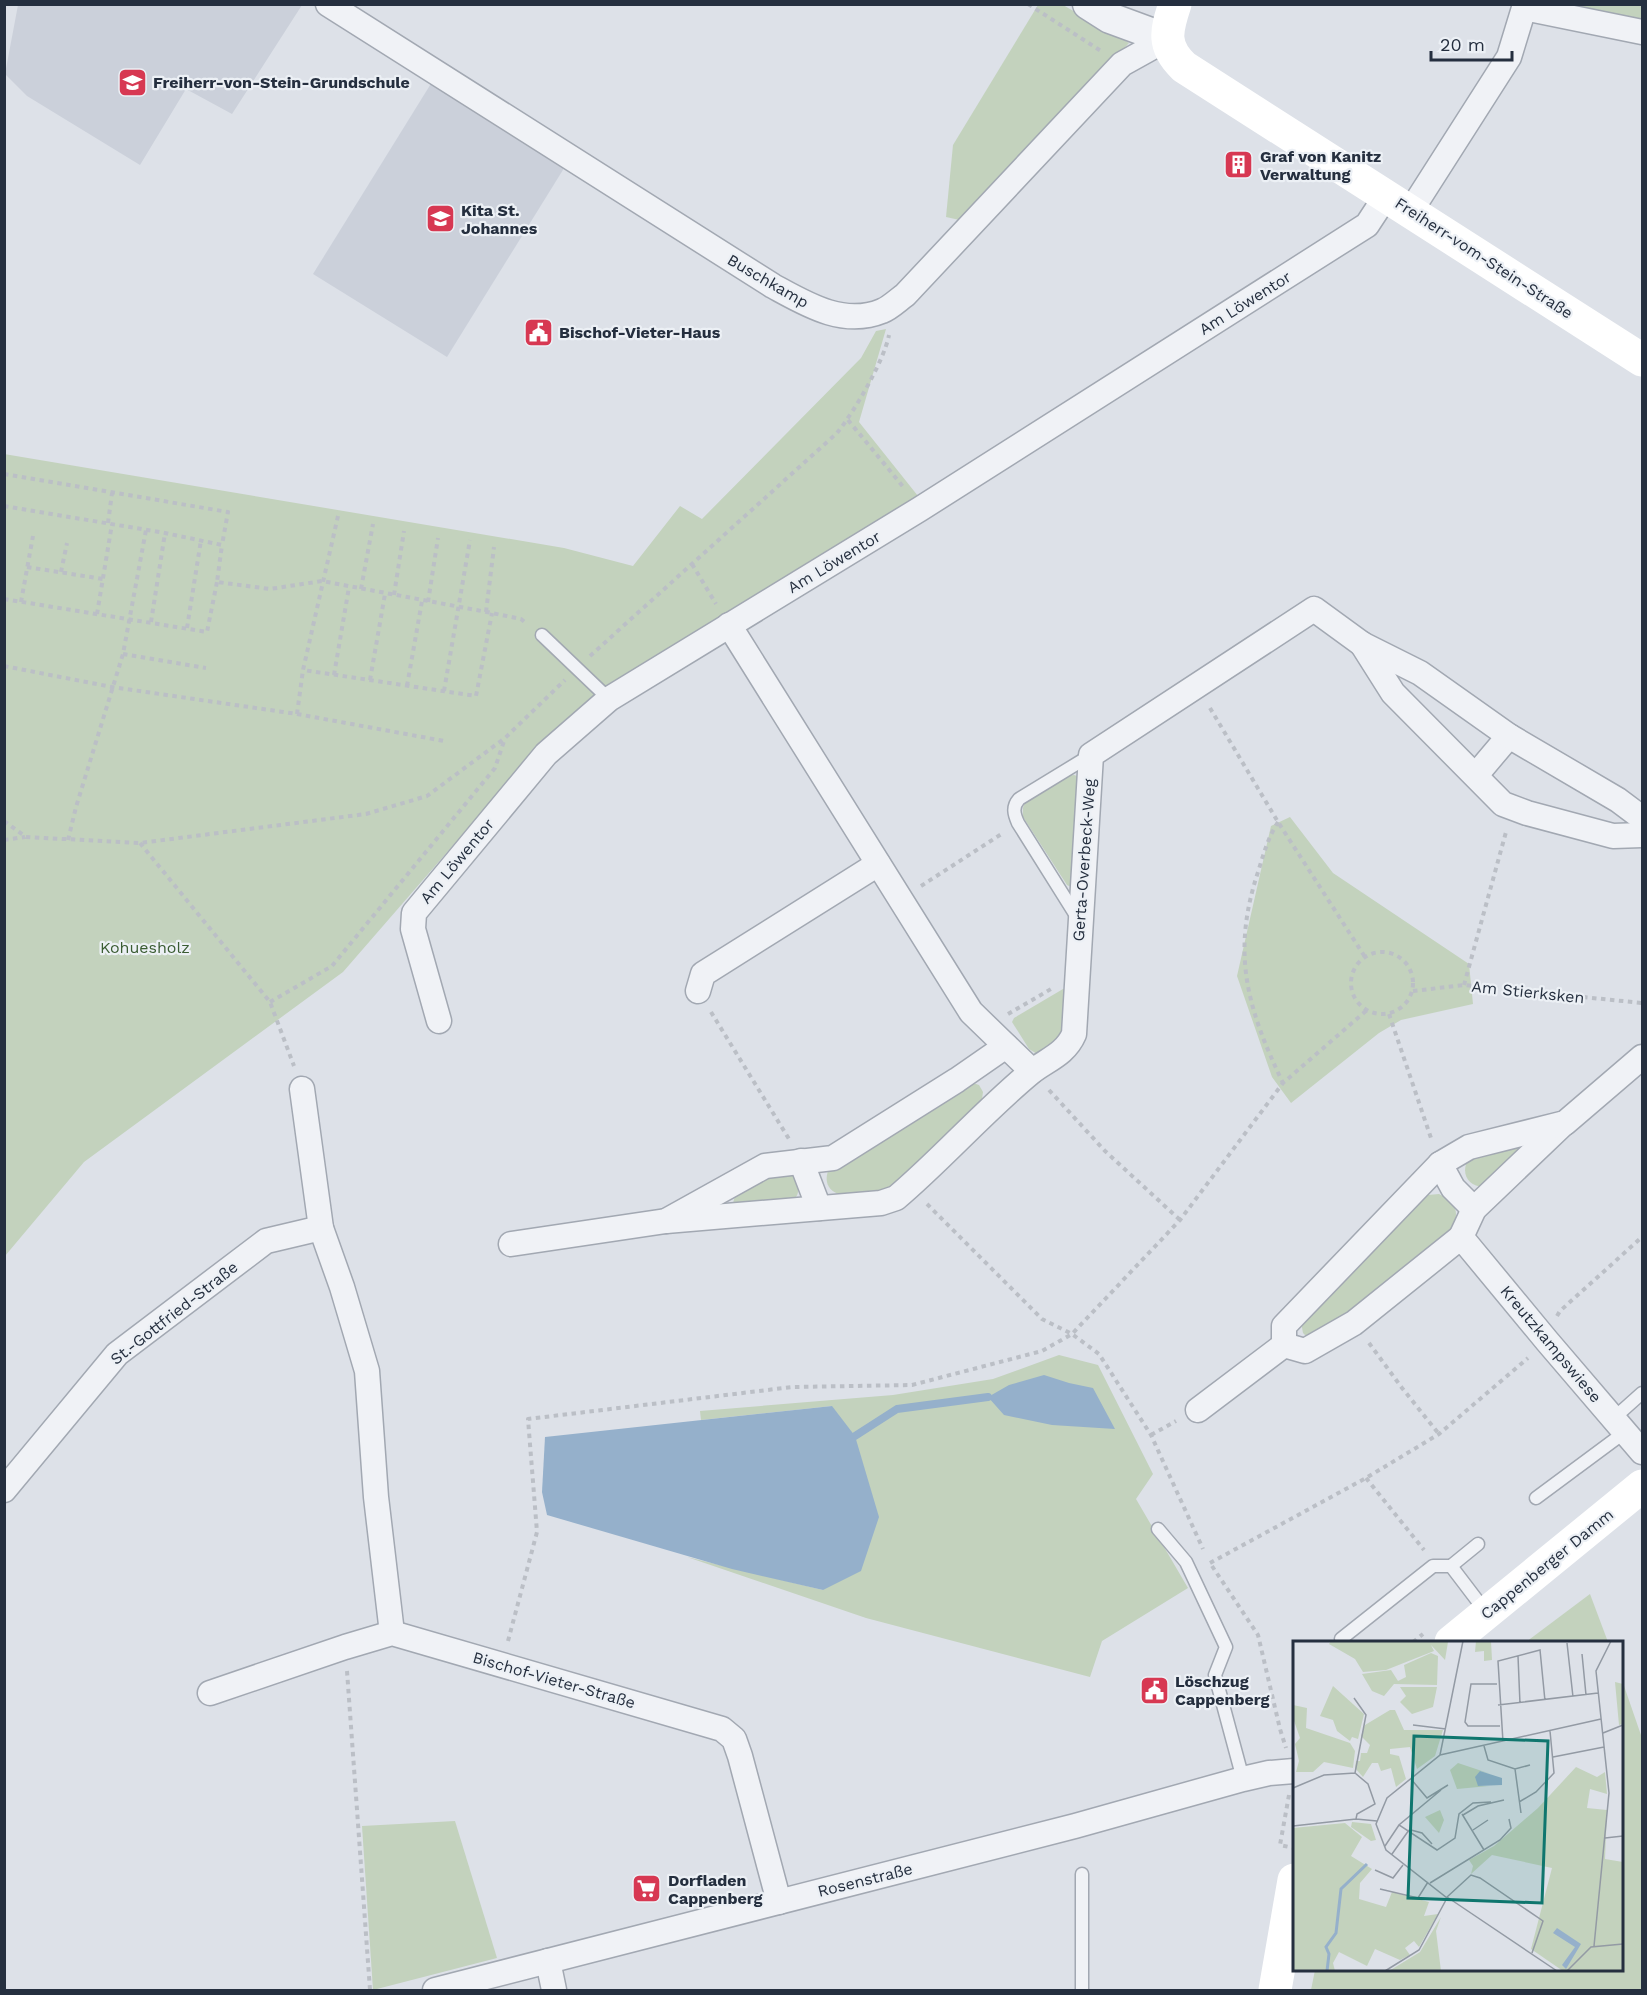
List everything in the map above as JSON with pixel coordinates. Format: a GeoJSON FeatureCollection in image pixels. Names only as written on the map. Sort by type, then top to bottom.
{"type":"FeatureCollection","features":[{"type":"Feature","properties":{"kind":"main road"},"geometry":{"type":"LineString","coordinates":[[1167,39],[1167,26],[1175,4]]}},
{"type":"Feature","properties":{"kind":"main road","name":"Freiherr-vom-Stein-Straße"},"geometry":{"type":"LineString","coordinates":[[1167,39],[1170,51],[1184,67],[1642,360]]}},
{"type":"Feature","properties":{"kind":"main road","name":"Cappenberger Damm"},"geometry":{"type":"LineString","coordinates":[[1452,1641],[1642,1486]]}},
{"type":"Feature","properties":{"kind":"main road"},"geometry":{"type":"LineString","coordinates":[[1275,1990],[1293,1886]]}},
{"type":"Feature","properties":{"kind":"street","name":"Buschkamp"},"geometry":{"type":"LineString","coordinates":[[328,4],[773,286],[820,311],[844,316],[883,311],[905,295],[1122,64],[1167,39]]}},
{"type":"Feature","properties":{"kind":"street"},"geometry":{"type":"LineString","coordinates":[[1088,4],[1110,18],[1167,39]]}},
{"type":"Feature","properties":{"kind":"street"},"geometry":{"type":"LineString","coordinates":[[1519,6],[1642,32]]}},
{"type":"Feature","properties":{"kind":"street","name":"Am Löwentor"},"geometry":{"type":"LineString","coordinates":[[439,1022],[413,928],[414,913],[546,754],[609,699],[920,509],[1398,204],[1509,57],[1519,6]]}},
{"type":"Feature","properties":{"kind":"street","name":"Gerta-Overbeck-Weg"},"geometry":{"type":"LineString","coordinates":[[511,1244],[666,1221],[881,1203],[896,1198],[1032,1071],[1063,1052],[1070,1044],[1074,1034],[1091,755],[1314,609],[1362,644]]}},
{"type":"Feature","properties":{"kind":"street"},"geometry":{"type":"LineString","coordinates":[[729,625],[971,1012],[1032,1071]]}},
{"type":"Feature","properties":{"kind":"street"},"geometry":{"type":"LineString","coordinates":[[1362,644],[1420,673],[1509,736],[1618,800],[1642,818]]}},
{"type":"Feature","properties":{"kind":"street"},"geometry":{"type":"LineString","coordinates":[[1362,644],[1393,693],[1503,804],[1614,836],[1642,835]]}},
{"type":"Feature","properties":{"kind":"street"},"geometry":{"type":"LineString","coordinates":[[1476,776],[1509,736]]}},
{"type":"Feature","properties":{"kind":"street"},"geometry":{"type":"LineString","coordinates":[[698,991],[703,974],[878,864]]}},
{"type":"Feature","properties":{"kind":"street","name":"Gerta-Overbeck-Weg"},"geometry":{"type":"LineString","coordinates":[[666,1221],[765,1166],[832,1158],[957,1080],[1006,1046]]}},
{"type":"Feature","properties":{"kind":"street"},"geometry":{"type":"LineString","coordinates":[[1284,1345],[1305,1351],[1354,1323],[1461,1237],[1474,1209],[1565,1123],[1642,1057]]}},
{"type":"Feature","properties":{"kind":"street"},"geometry":{"type":"LineString","coordinates":[[210,1693],[392,1633],[376,1497],[367,1371],[342,1287],[321,1228],[302,1089]]}},
{"type":"Feature","properties":{"kind":"street"},"geometry":{"type":"LineString","coordinates":[[1284,1345],[1284,1326],[1440,1164],[1469,1147],[1565,1123]]}},
{"type":"Feature","properties":{"kind":"street"},"geometry":{"type":"LineString","coordinates":[[801,1161],[819,1208]]}},
{"type":"Feature","properties":{"kind":"street"},"geometry":{"type":"LineString","coordinates":[[1440,1164],[1453,1188],[1474,1209]]}},
{"type":"Feature","properties":{"kind":"street","name":"St.-Gottfried-Straße"},"geometry":{"type":"LineString","coordinates":[[4,1490],[117,1354],[266,1241],[321,1228]]}},
{"type":"Feature","properties":{"kind":"street","name":"Kreutzkampswiese"},"geometry":{"type":"LineString","coordinates":[[1461,1237],[1642,1452]]}},
{"type":"Feature","properties":{"kind":"street"},"geometry":{"type":"LineString","coordinates":[[1198,1410],[1284,1345]]}},
{"type":"Feature","properties":{"kind":"street","name":"Bischof-Vieter-Straße"},"geometry":{"type":"LineString","coordinates":[[392,1633],[722,1729],[734,1739],[740,1756],[779,1902]]}},
{"type":"Feature","properties":{"kind":"street","name":"Rosenstraße"},"geometry":{"type":"LineString","coordinates":[[435,1990],[1075,1826],[1243,1779],[1269,1773],[1293,1771]]}},
{"type":"Feature","properties":{"kind":"street"},"geometry":{"type":"LineString","coordinates":[[548,1961],[554,1990]]}},
{"type":"Feature","properties":{"kind":"lane"},"geometry":{"type":"LineString","coordinates":[[542,635],[609,699]]}},
{"type":"Feature","properties":{"kind":"lane"},"geometry":{"type":"LineString","coordinates":[[1080,921],[1018,823],[1014,815],[1014,805],[1019,799],[1091,755]]}},
{"type":"Feature","properties":{"kind":"lane"},"geometry":{"type":"LineString","coordinates":[[1536,1498],[1619,1425],[1642,1392]]}},
{"type":"Feature","properties":{"kind":"lane"},"geometry":{"type":"LineString","coordinates":[[1158,1528],[1186,1562],[1226,1647],[1215,1675],[1243,1779]]}},
{"type":"Feature","properties":{"kind":"lane"},"geometry":{"type":"LineString","coordinates":[[1341,1639],[1433,1566],[1451,1566],[1478,1544]]}},
{"type":"Feature","properties":{"kind":"lane"},"geometry":{"type":"LineString","coordinates":[[1451,1566],[1487,1613]]}},
{"type":"Feature","properties":{"kind":"lane"},"geometry":{"type":"LineString","coordinates":[[1082,1874],[1082,1990]]}},
{"type":"Feature","properties":{"kind":"path"},"geometry":{"type":"LineString","coordinates":[[1028,4],[1122,64]]}},
{"type":"Feature","properties":{"kind":"path"},"geometry":{"type":"LineString","coordinates":[[4,840],[26,837],[140,843],[366,814],[427,796],[505,738],[577,668],[837,433],[848,420],[872,378],[890,336],[883,311]]}},
{"type":"Feature","properties":{"kind":"path"},"geometry":{"type":"LineString","coordinates":[[848,420],[920,509]]}},
{"type":"Feature","properties":{"kind":"path"},"geometry":{"type":"LineString","coordinates":[[4,474],[228,512],[207,632],[4,599]]}},
{"type":"Feature","properties":{"kind":"path"},"geometry":{"type":"LineString","coordinates":[[97,614],[110,524],[112,493]]}},
{"type":"Feature","properties":{"kind":"path"},"geometry":{"type":"LineString","coordinates":[[4,506],[222,545]]}},
{"type":"Feature","properties":{"kind":"path"},"geometry":{"type":"LineString","coordinates":[[297,714],[303,670],[338,516]]}},
{"type":"Feature","properties":{"kind":"path"},"geometry":{"type":"LineString","coordinates":[[361,589],[373,524]]}},
{"type":"Feature","properties":{"kind":"path"},"geometry":{"type":"LineString","coordinates":[[68,840],[123,654],[146,530]]}},
{"type":"Feature","properties":{"kind":"path"},"geometry":{"type":"LineString","coordinates":[[394,596],[404,531]]}},
{"type":"Feature","properties":{"kind":"path"},"geometry":{"type":"LineString","coordinates":[[151,622],[165,533]]}},
{"type":"Feature","properties":{"kind":"path"},"geometry":{"type":"LineString","coordinates":[[21,602],[33,536]]}},
{"type":"Feature","properties":{"kind":"path"},"geometry":{"type":"LineString","coordinates":[[428,602],[438,538]]}},
{"type":"Feature","properties":{"kind":"path"},"geometry":{"type":"LineString","coordinates":[[187,628],[201,540]]}},
{"type":"Feature","properties":{"kind":"path"},"geometry":{"type":"LineString","coordinates":[[444,691],[470,540]]}},
{"type":"Feature","properties":{"kind":"path"},"geometry":{"type":"LineString","coordinates":[[61,572],[67,543]]}},
{"type":"Feature","properties":{"kind":"path"},"geometry":{"type":"LineString","coordinates":[[486,612],[494,547]]}},
{"type":"Feature","properties":{"kind":"path"},"geometry":{"type":"LineString","coordinates":[[692,564],[729,625]]}},
{"type":"Feature","properties":{"kind":"path"},"geometry":{"type":"LineString","coordinates":[[27,567],[103,579]]}},
{"type":"Feature","properties":{"kind":"path"},"geometry":{"type":"LineString","coordinates":[[217,582],[270,589],[322,581],[521,619],[542,635]]}},
{"type":"Feature","properties":{"kind":"path"},"geometry":{"type":"LineString","coordinates":[[334,675],[349,587]]}},
{"type":"Feature","properties":{"kind":"path"},"geometry":{"type":"LineString","coordinates":[[370,680],[385,594]]}},
{"type":"Feature","properties":{"kind":"path"},"geometry":{"type":"LineString","coordinates":[[407,686],[422,601]]}},
{"type":"Feature","properties":{"kind":"path"},"geometry":{"type":"LineString","coordinates":[[303,670],[476,696],[492,613]]}},
{"type":"Feature","properties":{"kind":"path"},"geometry":{"type":"LineString","coordinates":[[123,654],[206,668]]}},
{"type":"Feature","properties":{"kind":"path"},"geometry":{"type":"LineString","coordinates":[[4,666],[112,687],[297,714],[444,741]]}},
{"type":"Feature","properties":{"kind":"path"},"geometry":{"type":"LineString","coordinates":[[1218,720],[1278,822],[1365,957]]}},
{"type":"Feature","properties":{"kind":"path"},"geometry":{"type":"LineString","coordinates":[[270,1002],[332,966],[495,768],[505,738]]}},
{"type":"Feature","properties":{"kind":"path"},"geometry":{"type":"LineString","coordinates":[[1464,985],[1513,808]]}},
{"type":"Feature","properties":{"kind":"path"},"geometry":{"type":"LineString","coordinates":[[4,821],[26,837]]}},
{"type":"Feature","properties":{"kind":"path"},"geometry":{"type":"LineString","coordinates":[[1278,822],[1272,831],[1255,881],[1245,925],[1243,963],[1253,1008],[1267,1050],[1283,1083]]}},
{"type":"Feature","properties":{"kind":"path"},"geometry":{"type":"LineString","coordinates":[[900,900],[1018,823]]}},
{"type":"Feature","properties":{"kind":"path"},"geometry":{"type":"LineString","coordinates":[[140,843],[270,1002],[302,1089]]}},
{"type":"Feature","properties":{"kind":"path"},"geometry":{"type":"LineString","coordinates":[[1389,951],[1400,956],[1408,964],[1413,977],[1413,991],[1408,1002],[1398,1010],[1389,1014],[1377,1014],[1366,1010],[1358,1002],[1352,992],[1351,982],[1357,963],[1365,957],[1376,952],[1389,951]]}},
{"type":"Feature","properties":{"kind":"path"},"geometry":{"type":"LineString","coordinates":[[986,1027],[1077,974]]}},
{"type":"Feature","properties":{"kind":"path","name":"Am Stierksken"},"geometry":{"type":"LineString","coordinates":[[1413,991],[1464,985],[1642,1003]]}},
{"type":"Feature","properties":{"kind":"path"},"geometry":{"type":"LineString","coordinates":[[698,991],[801,1161]]}},
{"type":"Feature","properties":{"kind":"path"},"geometry":{"type":"LineString","coordinates":[[501,1666],[537,1532],[528,1419],[792,1387],[912,1385],[1042,1351],[1072,1334],[1180,1220],[1283,1083],[1366,1010]]}},
{"type":"Feature","properties":{"kind":"path"},"geometry":{"type":"LineString","coordinates":[[1389,1014],[1440,1164]]}},
{"type":"Feature","properties":{"kind":"path"},"geometry":{"type":"LineString","coordinates":[[1032,1071],[1105,1151],[1180,1220]]}},
{"type":"Feature","properties":{"kind":"path"},"geometry":{"type":"LineString","coordinates":[[909,1187],[1042,1319],[1072,1334],[1099,1354],[1151,1435],[1210,1563],[1258,1635],[1280,1729],[1293,1768]]}},
{"type":"Feature","properties":{"kind":"path"},"geometry":{"type":"LineString","coordinates":[[1210,1563],[1366,1478],[1439,1434],[1547,1341],[1560,1311],[1642,1237]]}},
{"type":"Feature","properties":{"kind":"path"},"geometry":{"type":"LineString","coordinates":[[1354,1323],[1439,1434]]}},
{"type":"Feature","properties":{"kind":"path"},"geometry":{"type":"LineString","coordinates":[[1366,1478],[1427,1552],[1433,1566]]}},
{"type":"Feature","properties":{"kind":"path"},"geometry":{"type":"LineString","coordinates":[[345,1647],[370,1990]]}},
{"type":"Feature","properties":{"kind":"path"},"geometry":{"type":"LineString","coordinates":[[1293,1776],[1280,1845],[1293,1848]]}},
{"type":"Feature","properties":{"kind":"shaded area","name":"Freiherr-von-Stein-Grundschule"},"geometry":{"type":"Polygon","coordinates":[[[18,4],[302,5],[232,114],[186,89],[140,165],[27,96],[5,74],[18,4]]]}},
{"type":"Feature","properties":{"kind":"shaded area","name":"Kita St. Johannes"},"geometry":{"type":"Polygon","coordinates":[[[432,82],[566,165],[447,357],[313,274],[432,82]]]}},
{"type":"Feature","properties":{"kind":"green space"},"geometry":{"type":"Polygon","coordinates":[[[1038,5],[1063,5],[1129,43],[964,221],[946,217],[953,145],[1038,5]]]}},
{"type":"Feature","properties":{"kind":"green space"},"geometry":{"type":"Polygon","coordinates":[[[1552,5],[1642,5],[1642,25],[1552,5]]]}},
{"type":"Feature","properties":{"kind":"green space","name":"Kohuesholz"},"geometry":{"type":"Polygon","coordinates":[[[886,329],[859,422],[918,496],[529,758],[343,972],[84,1162],[5,1256],[4,454],[564,548],[633,566],[680,506],[702,519],[861,358],[876,331],[886,329]]]}},
{"type":"Feature","properties":{"kind":"green space"},"geometry":{"type":"Polygon","coordinates":[[[1074,775],[1080,777],[1071,887],[1067,885],[1023,817],[1023,806],[1041,790],[1063,778],[1074,775]]]}},
{"type":"Feature","properties":{"kind":"green space"},"geometry":{"type":"Polygon","coordinates":[[[1290,817],[1333,873],[1469,964],[1473,1004],[1401,1020],[1379,1033],[1291,1103],[1272,1077],[1237,976],[1271,826],[1290,817]]]}},
{"type":"Feature","properties":{"kind":"green space"},"geometry":{"type":"Polygon","coordinates":[[[1063,989],[1067,989],[1065,1037],[1037,1054],[1029,1049],[1012,1022],[1014,1018],[1063,989]]]}},
{"type":"Feature","properties":{"kind":"green space"},"geometry":{"type":"Polygon","coordinates":[[[973,1083],[979,1085],[983,1092],[982,1099],[894,1187],[886,1192],[856,1197],[836,1193],[829,1188],[827,1179],[829,1168],[973,1083]]]}},
{"type":"Feature","properties":{"kind":"green space"},"geometry":{"type":"Polygon","coordinates":[[[1530,1139],[1484,1187],[1469,1182],[1465,1168],[1469,1158],[1530,1139]]]}},
{"type":"Feature","properties":{"kind":"green space"},"geometry":{"type":"Polygon","coordinates":[[[775,1170],[795,1175],[798,1189],[797,1196],[792,1202],[736,1206],[733,1203],[735,1196],[775,1170]]]}},
{"type":"Feature","properties":{"kind":"green space"},"geometry":{"type":"Polygon","coordinates":[[[1439,1194],[1451,1202],[1456,1210],[1455,1221],[1449,1233],[1346,1316],[1311,1336],[1306,1336],[1303,1333],[1301,1322],[1420,1199],[1428,1195],[1439,1194]]]}},
{"type":"Feature","properties":{"kind":"green space"},"geometry":{"type":"Polygon","coordinates":[[[1059,1355],[1098,1365],[1153,1474],[1136,1499],[1188,1588],[1102,1641],[1090,1677],[866,1618],[687,1557],[823,1590],[832,1406],[701,1420],[700,1411],[893,1395],[993,1379],[1059,1355]]]}},
{"type":"Feature","properties":{"kind":"green space"},"geometry":{"type":"Polygon","coordinates":[[[1590,1594],[1608,1641],[1527,1641],[1590,1594]]]}},
{"type":"Feature","properties":{"kind":"green space"},"geometry":{"type":"Polygon","coordinates":[[[1623,1683],[1642,1738],[1642,1990],[1311,1990],[1315,1971],[1623,1971],[1623,1683]]]}},
{"type":"Feature","properties":{"kind":"green space"},"geometry":{"type":"Polygon","coordinates":[[[455,1821],[497,1958],[373,1990],[362,1826],[455,1821]]]}},
{"type":"Feature","properties":{"kind":"water"},"geometry":{"type":"Polygon","coordinates":[[[1044,1375],[1093,1388],[1115,1429],[1052,1425],[1004,1415],[988,1397],[1009,1385],[1044,1375]]]}},
{"type":"Feature","properties":{"kind":"water"},"geometry":{"type":"Polygon","coordinates":[[[832,1406],[855,1436],[879,1517],[861,1571],[823,1590],[732,1569],[547,1515],[542,1492],[545,1437],[832,1406]]]}},
{"type":"Feature","properties":{"kind":"waterway"},"geometry":{"type":"LineString","coordinates":[[855,1436],[897,1409],[988,1397]]}},
{"type":"Feature","properties":{"kind":"place","name":"Freiherr-von-Stein-Grundschule"},"geometry":{"type":"Point","coordinates":[132,82]}},
{"type":"Feature","properties":{"kind":"place","name":"Graf von Kanitz Verwaltung"},"geometry":{"type":"Point","coordinates":[1239,165]}},
{"type":"Feature","properties":{"kind":"place","name":"Kita St. Johannes"},"geometry":{"type":"Point","coordinates":[440,219]}},
{"type":"Feature","properties":{"kind":"place","name":"Bischof-Vieter-Haus"},"geometry":{"type":"Point","coordinates":[538,332]}},
{"type":"Feature","properties":{"kind":"place","name":"Löschzug Cappenberg"},"geometry":{"type":"Point","coordinates":[1154,1690]}},
{"type":"Feature","properties":{"kind":"place","name":"Dorfladen Cappenberg"},"geometry":{"type":"Point","coordinates":[647,1889]}}]}
